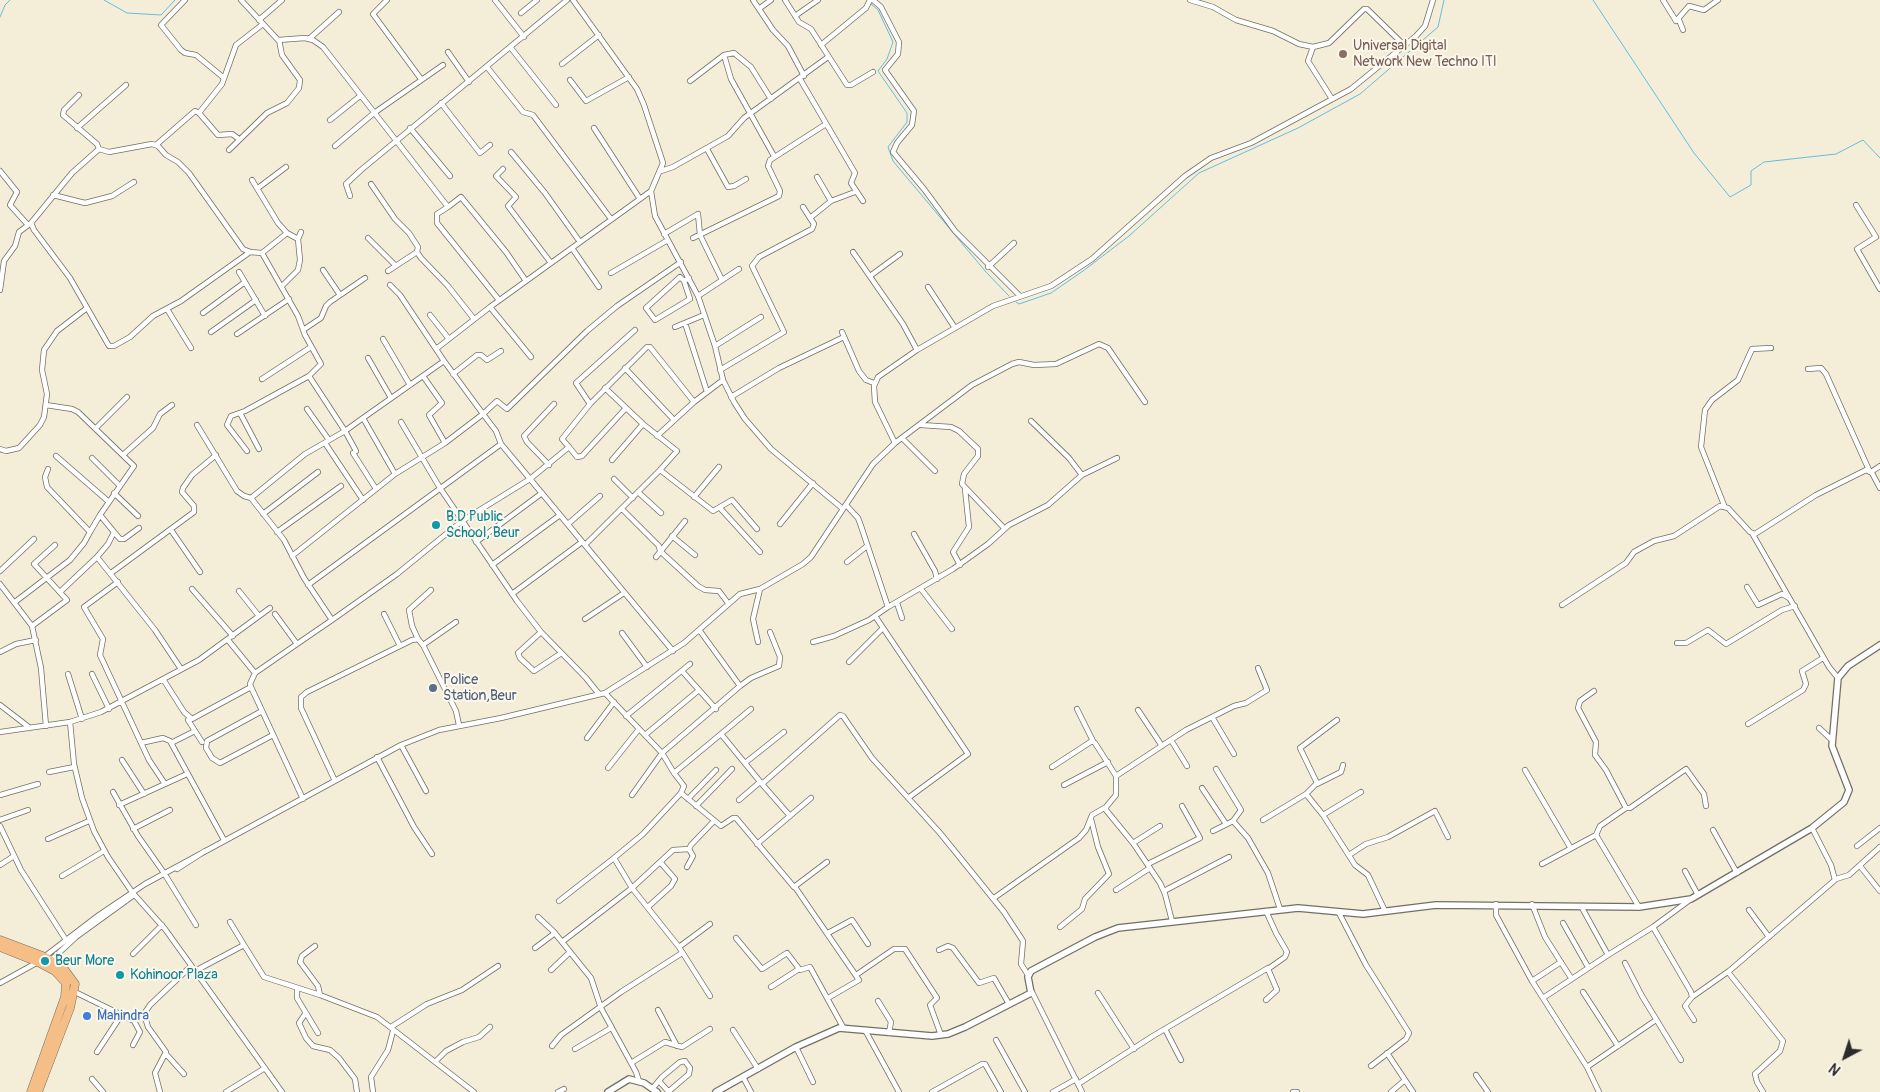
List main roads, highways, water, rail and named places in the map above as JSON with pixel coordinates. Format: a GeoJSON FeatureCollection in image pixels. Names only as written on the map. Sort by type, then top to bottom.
{"type":"FeatureCollection","features":[{"type":"Feature","properties":{"kind":"highway"},"geometry":{"type":"LineString","coordinates":[[0,940],[72,976],[75,984],[75,992],[38,1092]]}},
{"type":"Feature","properties":{"kind":"highway"},"geometry":{"type":"LineString","coordinates":[[0,947],[45,961],[62,978],[66,989],[31,1092]]}},
{"type":"Feature","properties":{"kind":"waterway"},"geometry":{"type":"LineString","coordinates":[[0,17],[5,5],[10,0]]}},
{"type":"Feature","properties":{"kind":"waterway"},"geometry":{"type":"LineString","coordinates":[[104,0],[127,13],[161,15],[175,0]]}},
{"type":"Feature","properties":{"kind":"waterway"},"geometry":{"type":"LineString","coordinates":[[1016,302],[1019,304],[1051,293],[1083,271],[1129,236],[1199,173],[1298,128],[1360,94],[1438,27],[1444,0]]}},
{"type":"Feature","properties":{"kind":"waterway"},"geometry":{"type":"LineString","coordinates":[[1593,0],[1694,153],[1730,197],[1751,185],[1751,171],[1764,162],[1836,154],[1863,140],[1880,158]]}},
{"type":"Feature","properties":{"kind":"waterway"},"geometry":{"type":"LineString","coordinates":[[871,4],[878,10],[893,42],[887,59],[878,71],[907,113],[907,122],[888,147],[893,161],[986,272],[1009,296]]}},
{"type":"Feature","properties":{"kind":"place","name":"Universal Digital Network New Techno ITI"},"geometry":{"type":"Point","coordinates":[1343,54]}},
{"type":"Feature","properties":{"kind":"place","name":"B.D Public School, Beur"},"geometry":{"type":"Point","coordinates":[436,525]}},
{"type":"Feature","properties":{"kind":"place","name":"Police Station,Beur"},"geometry":{"type":"Point","coordinates":[433,688]}},
{"type":"Feature","properties":{"kind":"place","name":"Beur More"},"geometry":{"type":"Point","coordinates":[45,961]}},
{"type":"Feature","properties":{"kind":"place","name":"Kohinoor Plaza"},"geometry":{"type":"Point","coordinates":[120,975]}},
{"type":"Feature","properties":{"kind":"place","name":"Mahindra"},"geometry":{"type":"Point","coordinates":[87,1016]}}]}
